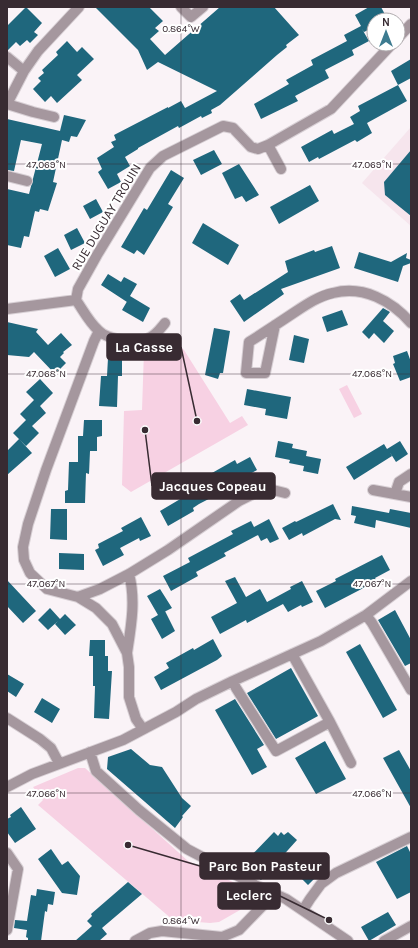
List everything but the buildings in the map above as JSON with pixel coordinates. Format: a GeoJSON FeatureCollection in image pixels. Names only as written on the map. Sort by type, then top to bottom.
{"type":"FeatureCollection","features":[{"type":"Feature","properties":{"kind":"street"},"geometry":{"type":"LineString","coordinates":[[54,117],[7,104],[24,71],[38,51],[79,7]]}},
{"type":"Feature","properties":{"kind":"street"},"geometry":{"type":"LineString","coordinates":[[181,7],[191,17],[203,7]]}},
{"type":"Feature","properties":{"kind":"street","name":"RUE DUGUAY TROUIN"},"geometry":{"type":"LineString","coordinates":[[76,300],[78,289],[97,255],[150,168],[163,156],[222,126],[233,128],[251,147],[258,148],[268,145],[332,109],[385,52]]}},
{"type":"Feature","properties":{"kind":"street"},"geometry":{"type":"LineString","coordinates":[[7,57],[24,71]]}},
{"type":"Feature","properties":{"kind":"street"},"geometry":{"type":"LineString","coordinates":[[268,145],[281,169]]}},
{"type":"Feature","properties":{"kind":"street"},"geometry":{"type":"LineString","coordinates":[[7,176],[27,181]]}},
{"type":"Feature","properties":{"kind":"street"},"geometry":{"type":"LineString","coordinates":[[275,325],[265,373],[246,373],[250,342],[275,325],[316,298],[334,292],[349,291],[367,293],[384,299],[398,309],[411,323]]}},
{"type":"Feature","properties":{"kind":"street"},"geometry":{"type":"LineString","coordinates":[[7,308],[76,300],[99,331],[114,338],[132,341],[148,339],[158,332],[165,323]]}},
{"type":"Feature","properties":{"kind":"street"},"geometry":{"type":"LineString","coordinates":[[99,331],[46,470],[28,524],[23,547],[24,560],[30,573],[47,589],[78,597],[96,608],[112,624],[127,654],[130,667],[129,698],[132,711],[143,729]]}},
{"type":"Feature","properties":{"kind":"street"},"geometry":{"type":"LineString","coordinates":[[395,494],[399,482],[411,474]]}},
{"type":"Feature","properties":{"kind":"street"},"geometry":{"type":"LineString","coordinates":[[78,597],[100,589],[130,574],[168,550],[239,501],[265,488],[285,493]]}},
{"type":"Feature","properties":{"kind":"street"},"geometry":{"type":"LineString","coordinates":[[373,490],[411,497]]}},
{"type":"Feature","properties":{"kind":"street"},"geometry":{"type":"LineString","coordinates":[[127,654],[133,617],[130,574]]}},
{"type":"Feature","properties":{"kind":"street"},"geometry":{"type":"LineString","coordinates":[[7,787],[32,774],[124,740],[233,680],[321,641],[366,615],[411,581]]}},
{"type":"Feature","properties":{"kind":"street"},"geometry":{"type":"LineString","coordinates":[[366,615],[411,690]]}},
{"type":"Feature","properties":{"kind":"street"},"geometry":{"type":"LineString","coordinates":[[292,654],[351,763]]}},
{"type":"Feature","properties":{"kind":"street"},"geometry":{"type":"LineString","coordinates":[[233,680],[236,688],[276,751],[330,722]]}},
{"type":"Feature","properties":{"kind":"street"},"geometry":{"type":"LineString","coordinates":[[7,718],[40,739],[51,748],[59,764]]}},
{"type":"Feature","properties":{"kind":"street"},"geometry":{"type":"LineString","coordinates":[[90,752],[96,771],[139,810],[188,849],[286,899],[348,941]]}},
{"type":"Feature","properties":{"kind":"street"},"geometry":{"type":"LineString","coordinates":[[303,910],[322,884],[336,873],[411,837]]}},
{"type":"Feature","properties":{"kind":"street"},"geometry":{"type":"LineString","coordinates":[[7,853],[18,869],[7,930]]}},
{"type":"Feature","properties":{"kind":"street"},"geometry":{"type":"LineString","coordinates":[[135,941],[150,933],[162,931],[222,937],[239,930],[274,894]]}},
{"type":"Feature","properties":{"kind":"street"},"geometry":{"type":"LineString","coordinates":[[384,941],[411,926]]}},
{"type":"Feature","properties":{"kind":"shaded area"},"geometry":{"type":"Polygon","coordinates":[[[411,127],[411,226],[362,183],[411,127]]]}},
{"type":"Feature","properties":{"kind":"shaded area"},"geometry":{"type":"Polygon","coordinates":[[[165,333],[184,350],[230,423],[242,416],[248,425],[131,492],[122,485],[124,411],[142,410],[144,351],[165,333]]]}},
{"type":"Feature","properties":{"kind":"shaded area"},"geometry":{"type":"Polygon","coordinates":[[[347,385],[362,414],[354,418],[339,389],[347,385]]]}},
{"type":"Feature","properties":{"kind":"shaded area"},"geometry":{"type":"Polygon","coordinates":[[[78,768],[85,768],[188,861],[250,890],[250,896],[247,903],[240,910],[219,922],[210,923],[173,920],[38,805],[43,800],[33,787],[78,768]]]}},
{"type":"Feature","properties":{"kind":"place","name":"La Casse"},"geometry":{"type":"Point","coordinates":[197,421]}},
{"type":"Feature","properties":{"kind":"place","name":"Jacques Copeau"},"geometry":{"type":"Point","coordinates":[145,430]}},
{"type":"Feature","properties":{"kind":"place","name":"Parc Bon Pasteur"},"geometry":{"type":"Point","coordinates":[128,845]}},
{"type":"Feature","properties":{"kind":"place","name":"Leclerc"},"geometry":{"type":"Point","coordinates":[329,920]}}]}
